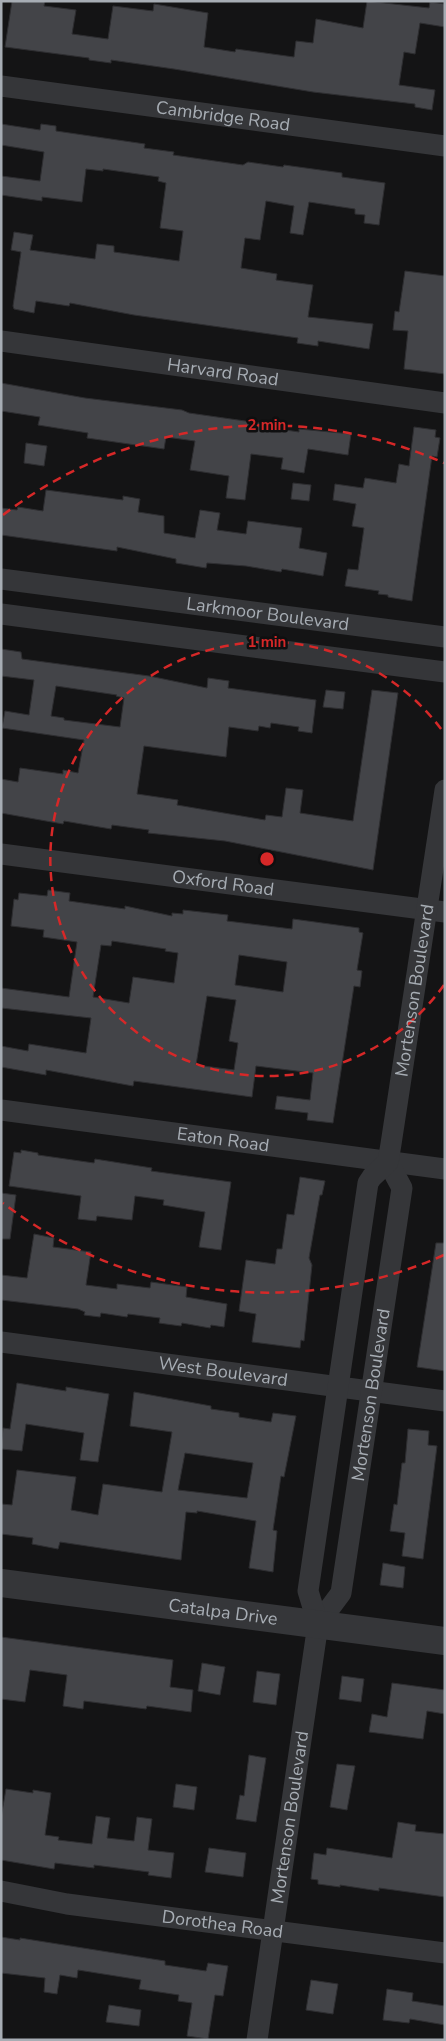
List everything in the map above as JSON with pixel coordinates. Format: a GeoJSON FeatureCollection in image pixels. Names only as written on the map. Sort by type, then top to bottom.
{"type":"FeatureCollection","features":[{"type":"Feature","properties":{"kind":"street","name":"Cambridge Road"},"geometry":{"type":"LineString","coordinates":[[1,86],[445,146]]}},
{"type":"Feature","properties":{"kind":"street","name":"Harvard Road"},"geometry":{"type":"LineString","coordinates":[[1,341],[445,403]]}},
{"type":"Feature","properties":{"kind":"street","name":"Larkmoor Boulevard"},"geometry":{"type":"LineString","coordinates":[[1,579],[445,637]]}},
{"type":"Feature","properties":{"kind":"street"},"geometry":{"type":"LineString","coordinates":[[86,625],[90,591]]}},
{"type":"Feature","properties":{"kind":"street","name":"Larkmoor Boulevard"},"geometry":{"type":"LineString","coordinates":[[1,614],[445,672]]}},
{"type":"Feature","properties":{"kind":"street","name":"Mortenson Boulevard"},"geometry":{"type":"LineString","coordinates":[[256,2040],[274,1931],[318,1624],[308,1591],[368,1184],[372,1177],[388,1162],[436,911],[445,790]]}},
{"type":"Feature","properties":{"kind":"street","name":"Oxford Road"},"geometry":{"type":"LineString","coordinates":[[1,854],[436,911]]}},
{"type":"Feature","properties":{"kind":"street","name":"Eaton Road"},"geometry":{"type":"LineString","coordinates":[[1,1110],[445,1169]]}},
{"type":"Feature","properties":{"kind":"street","name":"Mortenson Boulevard"},"geometry":{"type":"LineString","coordinates":[[318,1624],[341,1593],[372,1392],[402,1188],[388,1162]]}},
{"type":"Feature","properties":{"kind":"street","name":"West Boulevard"},"geometry":{"type":"LineString","coordinates":[[1,1342],[445,1401]]}},
{"type":"Feature","properties":{"kind":"street","name":"Catalpa Drive"},"geometry":{"type":"LineString","coordinates":[[1,1582],[445,1640]]}},
{"type":"Feature","properties":{"kind":"street","name":"Dorothea Road"},"geometry":{"type":"LineString","coordinates":[[1,1891],[67,1904],[445,1953]]}},
{"type":"Feature","properties":{"kind":"building"},"geometry":{"type":"Polygon","coordinates":[[[12,1],[45,1],[44,6],[76,10],[72,34],[108,39],[113,6],[153,11],[154,4],[208,13],[204,47],[235,52],[236,49],[294,57],[296,41],[313,43],[316,19],[363,28],[367,1],[429,8],[430,2],[445,4],[445,27],[420,23],[415,54],[404,52],[399,85],[435,90],[432,110],[415,107],[415,104],[313,92],[174,69],[111,60],[111,63],[89,60],[89,58],[5,47],[12,1]]]}},
{"type":"Feature","properties":{"kind":"building"},"geometry":{"type":"Polygon","coordinates":[[[1,124],[40,130],[41,124],[56,126],[56,131],[145,144],[144,148],[174,152],[173,155],[243,165],[248,162],[283,167],[284,165],[342,173],[342,177],[385,183],[379,225],[364,223],[365,215],[355,214],[355,209],[309,202],[303,235],[290,233],[294,206],[266,201],[260,240],[245,238],[241,268],[277,274],[276,280],[313,285],[308,317],[373,324],[369,349],[318,341],[318,346],[297,343],[298,338],[134,315],[70,303],[69,306],[36,301],[34,313],[14,309],[21,252],[11,250],[14,232],[33,235],[30,250],[95,259],[97,244],[114,246],[114,252],[179,261],[183,231],[160,228],[166,183],[158,181],[159,177],[103,169],[103,171],[86,169],[82,202],[42,197],[42,201],[1,195],[1,176],[40,181],[44,152],[1,145],[1,124]]]}},
{"type":"Feature","properties":{"kind":"building"},"geometry":{"type":"Polygon","coordinates":[[[405,271],[445,276],[445,374],[404,369],[408,331],[393,330],[395,311],[399,312],[405,271]]]}},
{"type":"Feature","properties":{"kind":"building"},"geometry":{"type":"Polygon","coordinates":[[[1,383],[85,398],[182,410],[189,413],[266,424],[265,427],[299,432],[299,429],[351,434],[348,455],[308,449],[304,473],[281,469],[283,458],[251,454],[245,500],[226,498],[229,476],[190,470],[195,441],[166,437],[164,449],[87,438],[88,433],[38,425],[40,417],[1,411],[1,383]]]}},
{"type":"Feature","properties":{"kind":"building"},"geometry":{"type":"Polygon","coordinates":[[[414,427],[436,430],[435,437],[440,438],[437,457],[432,456],[412,601],[378,594],[379,591],[345,586],[348,569],[358,570],[364,528],[352,526],[356,504],[333,500],[335,484],[363,488],[365,478],[396,483],[399,464],[409,466],[414,427]]]}},
{"type":"Feature","properties":{"kind":"building"},"geometry":{"type":"Polygon","coordinates":[[[26,443],[47,446],[44,466],[24,463],[26,443]]]}},
{"type":"Feature","properties":{"kind":"building"},"geometry":{"type":"Polygon","coordinates":[[[293,483],[311,485],[309,501],[291,499],[293,483]]]}},
{"type":"Feature","properties":{"kind":"building"},"geometry":{"type":"Polygon","coordinates":[[[46,490],[123,500],[123,496],[140,499],[138,512],[164,516],[164,533],[195,538],[200,510],[220,513],[217,530],[246,534],[248,521],[302,528],[299,548],[327,553],[323,576],[282,569],[281,572],[246,566],[207,563],[206,568],[176,563],[176,559],[117,547],[117,551],[1,535],[1,508],[17,510],[18,507],[43,511],[46,490]]]}},
{"type":"Feature","properties":{"kind":"building"},"geometry":{"type":"Polygon","coordinates":[[[1,649],[21,652],[22,659],[149,676],[207,688],[208,678],[229,681],[228,688],[316,700],[312,733],[298,731],[299,727],[271,723],[270,728],[259,726],[258,731],[229,727],[226,757],[144,746],[137,794],[178,800],[177,805],[265,820],[266,815],[282,817],[286,788],[303,790],[300,813],[353,821],[372,690],[398,693],[373,870],[225,841],[148,833],[149,830],[112,825],[111,829],[64,821],[63,824],[1,813],[1,779],[18,782],[20,768],[63,774],[63,770],[78,773],[84,740],[2,728],[5,711],[29,715],[34,680],[1,676],[1,649]],[[56,686],[51,716],[64,718],[64,720],[120,727],[124,698],[117,695],[56,686]]]}},
{"type":"Feature","properties":{"kind":"building"},"geometry":{"type":"Polygon","coordinates":[[[326,690],[345,692],[343,709],[323,707],[326,690]]]}},
{"type":"Feature","properties":{"kind":"building"},"geometry":{"type":"Polygon","coordinates":[[[48,890],[70,893],[69,901],[125,909],[125,906],[172,916],[172,913],[183,914],[183,910],[228,915],[227,921],[292,929],[293,919],[359,928],[359,932],[363,933],[357,970],[362,971],[360,987],[354,986],[333,1123],[307,1120],[308,1113],[275,1109],[277,1096],[310,1100],[313,1073],[256,1066],[252,1097],[134,1081],[133,1086],[46,1070],[46,1075],[1,1067],[1,1046],[28,1051],[29,1044],[86,1053],[91,1018],[1,1008],[1,988],[69,997],[77,942],[43,937],[44,930],[11,926],[14,899],[18,900],[19,893],[47,896],[48,890]],[[112,941],[111,946],[101,945],[93,997],[129,1003],[133,977],[174,983],[178,953],[165,951],[166,949],[112,941]],[[239,955],[235,985],[283,992],[287,962],[239,955]],[[207,996],[196,1065],[234,1070],[238,1043],[229,1041],[236,1000],[207,996]]]}},
{"type":"Feature","properties":{"kind":"building"},"geometry":{"type":"Polygon","coordinates":[[[21,1150],[38,1153],[38,1155],[94,1163],[95,1159],[152,1168],[151,1171],[231,1182],[221,1250],[199,1247],[205,1212],[163,1205],[164,1200],[135,1196],[132,1220],[97,1216],[96,1221],[78,1219],[81,1196],[9,1186],[14,1152],[21,1153],[21,1150]]]}},
{"type":"Feature","properties":{"kind":"building"},"geometry":{"type":"Polygon","coordinates":[[[300,1177],[325,1181],[322,1195],[320,1195],[309,1258],[312,1265],[304,1341],[301,1340],[300,1348],[252,1342],[256,1314],[239,1311],[246,1260],[275,1264],[277,1249],[282,1249],[287,1214],[294,1215],[300,1177]]]}},
{"type":"Feature","properties":{"kind":"building"},"geometry":{"type":"Polygon","coordinates":[[[1,1193],[16,1195],[10,1239],[1,1239],[1,1193]]]}},
{"type":"Feature","properties":{"kind":"building"},"geometry":{"type":"Polygon","coordinates":[[[34,1234],[54,1238],[53,1247],[91,1252],[86,1285],[117,1289],[117,1284],[150,1288],[151,1282],[187,1287],[186,1297],[227,1304],[224,1327],[211,1325],[210,1328],[182,1323],[181,1326],[166,1324],[159,1323],[160,1318],[128,1314],[127,1317],[101,1313],[100,1317],[84,1315],[85,1312],[78,1309],[1,1300],[1,1275],[27,1278],[34,1234]]]}},
{"type":"Feature","properties":{"kind":"building"},"geometry":{"type":"Polygon","coordinates":[[[436,1243],[445,1243],[445,1371],[417,1367],[436,1243]]]}},
{"type":"Feature","properties":{"kind":"building"},"geometry":{"type":"Polygon","coordinates":[[[17,1383],[66,1391],[66,1387],[109,1394],[98,1462],[80,1460],[84,1433],[26,1424],[22,1451],[1,1449],[3,1428],[10,1429],[17,1383]]]}},
{"type":"Feature","properties":{"kind":"building"},"geometry":{"type":"Polygon","coordinates":[[[134,1392],[211,1406],[211,1409],[239,1413],[239,1417],[271,1422],[273,1413],[296,1416],[284,1477],[281,1476],[273,1530],[277,1531],[273,1572],[249,1568],[256,1521],[197,1511],[197,1513],[186,1512],[181,1560],[60,1542],[58,1549],[32,1544],[33,1538],[1,1534],[1,1504],[12,1505],[17,1470],[76,1477],[71,1510],[98,1515],[103,1484],[162,1492],[172,1432],[130,1426],[134,1392]],[[185,1453],[178,1490],[247,1498],[253,1463],[185,1453]]]}},
{"type":"Feature","properties":{"kind":"building"},"geometry":{"type":"Polygon","coordinates":[[[408,1429],[429,1431],[428,1445],[437,1446],[423,1559],[402,1556],[405,1533],[390,1531],[394,1504],[397,1505],[402,1463],[405,1463],[408,1429]]]}},
{"type":"Feature","properties":{"kind":"building"},"geometry":{"type":"Polygon","coordinates":[[[383,1563],[405,1567],[403,1588],[380,1585],[383,1563]]]}},
{"type":"Feature","properties":{"kind":"building"},"geometry":{"type":"Polygon","coordinates":[[[1,1637],[173,1660],[170,1687],[193,1690],[191,1712],[147,1706],[146,1709],[84,1701],[83,1709],[63,1706],[67,1675],[30,1670],[25,1702],[1,1699],[1,1637]]]}},
{"type":"Feature","properties":{"kind":"building"},"geometry":{"type":"Polygon","coordinates":[[[202,1663],[225,1667],[220,1695],[198,1691],[202,1663]]]}},
{"type":"Feature","properties":{"kind":"building"},"geometry":{"type":"Polygon","coordinates":[[[257,1671],[280,1674],[276,1705],[253,1702],[257,1671]]]}},
{"type":"Feature","properties":{"kind":"building"},"geometry":{"type":"Polygon","coordinates":[[[342,1676],[364,1679],[361,1702],[339,1699],[342,1676]]]}},
{"type":"Feature","properties":{"kind":"building"},"geometry":{"type":"Polygon","coordinates":[[[392,1683],[445,1690],[445,1714],[427,1711],[423,1739],[369,1732],[372,1714],[387,1717],[392,1683]]]}},
{"type":"Feature","properties":{"kind":"building"},"geometry":{"type":"Polygon","coordinates":[[[249,1755],[266,1758],[256,1822],[236,1819],[240,1795],[244,1796],[249,1755]]]}},
{"type":"Feature","properties":{"kind":"building"},"geometry":{"type":"Polygon","coordinates":[[[337,1764],[355,1766],[347,1810],[330,1807],[337,1764]]]}},
{"type":"Feature","properties":{"kind":"building"},"geometry":{"type":"Polygon","coordinates":[[[176,1784],[197,1787],[194,1810],[173,1807],[176,1784]]]}},
{"type":"Feature","properties":{"kind":"building"},"geometry":{"type":"Polygon","coordinates":[[[6,1789],[33,1793],[33,1790],[51,1793],[45,1835],[59,1837],[58,1840],[92,1844],[96,1816],[110,1818],[107,1838],[134,1841],[137,1817],[152,1819],[148,1850],[174,1853],[171,1878],[148,1875],[149,1872],[94,1865],[94,1868],[55,1863],[54,1869],[1,1860],[1,1818],[6,1789]]]}},
{"type":"Feature","properties":{"kind":"building"},"geometry":{"type":"Polygon","coordinates":[[[398,1822],[416,1825],[415,1831],[445,1834],[445,1897],[379,1888],[379,1891],[340,1885],[340,1887],[318,1884],[318,1880],[311,1879],[314,1853],[326,1855],[327,1848],[392,1858],[398,1822]]]}},
{"type":"Feature","properties":{"kind":"building"},"geometry":{"type":"Polygon","coordinates":[[[209,1848],[246,1853],[243,1877],[205,1872],[209,1848]]]}},
{"type":"Feature","properties":{"kind":"building"},"geometry":{"type":"Polygon","coordinates":[[[1,1937],[20,1940],[20,1938],[165,1961],[165,1965],[206,1971],[208,1963],[228,1966],[223,1996],[215,1995],[208,2039],[187,2036],[192,2003],[178,2001],[179,1995],[139,1989],[141,1980],[78,1970],[77,1978],[60,1975],[57,1994],[44,1992],[45,1978],[1,1973],[1,1937]]]}},
{"type":"Feature","properties":{"kind":"building"},"geometry":{"type":"Polygon","coordinates":[[[311,1980],[338,1984],[333,2014],[306,2010],[311,1980]]]}},
{"type":"Feature","properties":{"kind":"building"},"geometry":{"type":"Polygon","coordinates":[[[387,1989],[413,1993],[412,2001],[445,2006],[445,2025],[410,2019],[409,2023],[383,2020],[387,1989]]]}},
{"type":"Feature","properties":{"kind":"building"},"geometry":{"type":"Polygon","coordinates":[[[109,2005],[141,2010],[139,2026],[106,2022],[109,2005]]]}}]}
